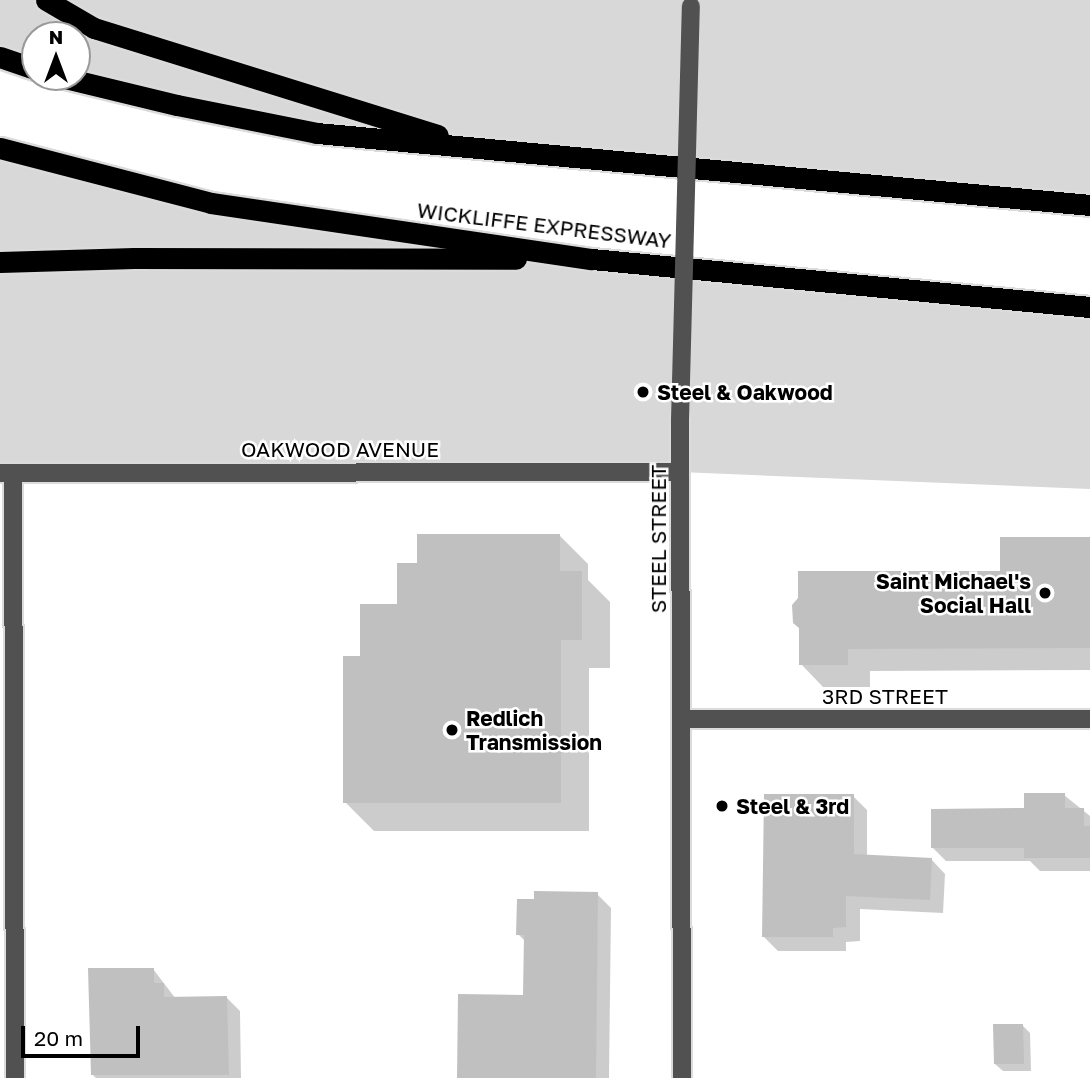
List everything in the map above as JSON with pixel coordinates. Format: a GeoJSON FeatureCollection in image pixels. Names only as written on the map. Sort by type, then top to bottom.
{"type":"FeatureCollection","features":[{"type":"Feature","properties":{"kind":"highway"},"geometry":{"type":"LineString","coordinates":[[46,0],[94,28],[480,148]]}},
{"type":"Feature","properties":{"kind":"highway"},"geometry":{"type":"LineString","coordinates":[[0,57],[21,64]]}},
{"type":"Feature","properties":{"kind":"highway"},"geometry":{"type":"LineString","coordinates":[[91,84],[177,105],[317,133],[1090,205]]}},
{"type":"Feature","properties":{"kind":"highway","name":"WICKLIFFE EXPRESSWAY"},"geometry":{"type":"LineString","coordinates":[[0,148],[211,203],[592,259],[1090,307]]}},
{"type":"Feature","properties":{"kind":"highway"},"geometry":{"type":"LineString","coordinates":[[0,262],[134,258],[592,259]]}},
{"type":"Feature","properties":{"kind":"street","name":"STEEL STREET"},"geometry":{"type":"LineString","coordinates":[[682,1078],[680,420],[691,3]]}},
{"type":"Feature","properties":{"kind":"street","name":"OAKWOOD AVENUE"},"geometry":{"type":"LineString","coordinates":[[6,472],[680,472]]}},
{"type":"Feature","properties":{"kind":"street"},"geometry":{"type":"LineString","coordinates":[[6,472],[15,1078]]}},
{"type":"Feature","properties":{"kind":"street","name":"3RD STREET"},"geometry":{"type":"LineString","coordinates":[[681,719],[1090,719]]}},
{"type":"Feature","properties":{"kind":"shaded area"},"geometry":{"type":"Polygon","coordinates":[[[0,0],[1090,0],[1090,205],[317,133],[91,80],[91,21],[21,21],[21,64],[0,57],[0,0]]]}},
{"type":"Feature","properties":{"kind":"shaded area"},"geometry":{"type":"Polygon","coordinates":[[[0,148],[211,203],[592,259],[1090,302],[1090,489],[680,472],[0,473],[0,148]]]}},
{"type":"Feature","properties":{"kind":"building","name":"Redlich Transmission"},"geometry":{"type":"Polygon","coordinates":[[[417,534],[560,534],[560,571],[582,571],[582,640],[561,640],[561,803],[343,803],[343,656],[360,656],[360,604],[397,604],[397,563],[417,563],[417,534]]]}},
{"type":"Feature","properties":{"kind":"building"},"geometry":{"type":"Polygon","coordinates":[[[1000,537],[1090,537],[1090,648],[848,649],[848,665],[799,665],[799,628],[793,623],[792,605],[798,598],[798,571],[1000,571],[1000,537]]]}},
{"type":"Feature","properties":{"kind":"building"},"geometry":{"type":"Polygon","coordinates":[[[1024,793],[1065,793],[1065,808],[1084,808],[1084,826],[1090,826],[1090,858],[1024,858],[1024,848],[931,848],[931,809],[1024,808],[1024,793]]]}},
{"type":"Feature","properties":{"kind":"building"},"geometry":{"type":"Polygon","coordinates":[[[764,794],[854,794],[854,854],[932,858],[930,900],[846,896],[846,927],[833,928],[833,937],[762,937],[764,794]]]}},
{"type":"Feature","properties":{"kind":"building"},"geometry":{"type":"Polygon","coordinates":[[[534,891],[598,892],[596,1078],[457,1078],[458,994],[523,995],[524,935],[516,935],[517,899],[534,899],[534,891]]]}},
{"type":"Feature","properties":{"kind":"building"},"geometry":{"type":"Polygon","coordinates":[[[88,968],[154,968],[154,983],[164,983],[164,997],[227,996],[229,1075],[91,1075],[88,968]]]}},
{"type":"Feature","properties":{"kind":"building"},"geometry":{"type":"Polygon","coordinates":[[[993,1024],[1023,1024],[1024,1064],[994,1064],[993,1024]]]}},
{"type":"Feature","properties":{"kind":"place","name":"Steel & Oakwood"},"geometry":{"type":"Point","coordinates":[643,392]}},
{"type":"Feature","properties":{"kind":"place","name":"Saint Michael's Social Hall"},"geometry":{"type":"Point","coordinates":[1045,593]}},
{"type":"Feature","properties":{"kind":"place","name":"Redlich Transmission"},"geometry":{"type":"Point","coordinates":[452,730]}},
{"type":"Feature","properties":{"kind":"place","name":"Steel & 3rd"},"geometry":{"type":"Point","coordinates":[722,806]}}]}
